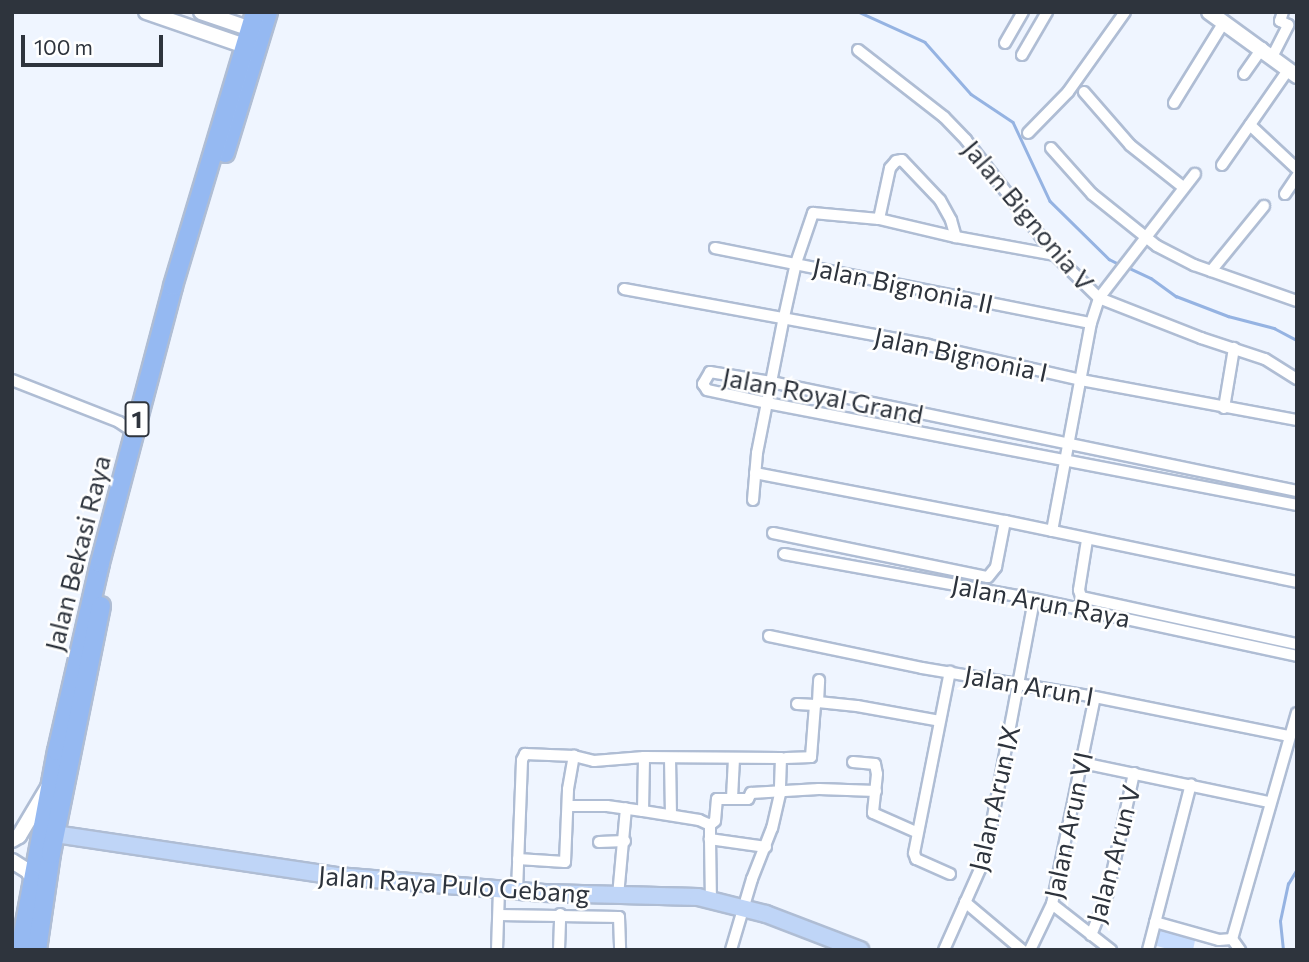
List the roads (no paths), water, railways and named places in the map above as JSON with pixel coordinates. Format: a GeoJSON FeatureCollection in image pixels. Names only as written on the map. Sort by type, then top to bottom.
{"type":"FeatureCollection","features":[{"type":"Feature","properties":{"kind":"highway","name":"Jalan Bekasi Raya"},"geometry":{"type":"LineString","coordinates":[[19,950],[33,880],[49,833],[134,432],[217,161],[268,12]]}},
{"type":"Feature","properties":{"kind":"highway","name":"Jalan Bekasi Raya"},"geometry":{"type":"LineString","coordinates":[[37,950],[49,833],[51,783],[96,602],[217,161],[250,29]]}},
{"type":"Feature","properties":{"kind":"main road","name":"Jalan Raya Pulo Gebang"},"geometry":{"type":"LineString","coordinates":[[49,833],[277,869],[499,890],[618,896],[673,895],[711,900],[816,931],[860,950]]}},
{"type":"Feature","properties":{"kind":"street"},"geometry":{"type":"LineString","coordinates":[[146,12],[250,29]]}},
{"type":"Feature","properties":{"kind":"street"},"geometry":{"type":"LineString","coordinates":[[201,12],[250,29]]}},
{"type":"Feature","properties":{"kind":"street"},"geometry":{"type":"LineString","coordinates":[[1005,43],[1023,12]]}},
{"type":"Feature","properties":{"kind":"street"},"geometry":{"type":"LineString","coordinates":[[1022,55],[1047,12]]}},
{"type":"Feature","properties":{"kind":"street"},"geometry":{"type":"LineString","coordinates":[[1028,133],[1068,92],[1125,12]]}},
{"type":"Feature","properties":{"kind":"street"},"geometry":{"type":"LineString","coordinates":[[1209,12],[1267,52],[1292,73],[1222,165]]}},
{"type":"Feature","properties":{"kind":"street"},"geometry":{"type":"LineString","coordinates":[[1244,74],[1267,52],[1288,25],[1280,21],[1283,12]]}},
{"type":"Feature","properties":{"kind":"street"},"geometry":{"type":"LineString","coordinates":[[1174,103],[1224,22]]}},
{"type":"Feature","properties":{"kind":"street","name":"Jalan Bignonia V"},"geometry":{"type":"LineString","coordinates":[[858,50],[944,117],[966,140],[1055,255],[1099,298],[1265,359],[1297,379]]}},
{"type":"Feature","properties":{"kind":"street"},"geometry":{"type":"LineString","coordinates":[[1084,92],[1130,145],[1183,187]]}},
{"type":"Feature","properties":{"kind":"street"},"geometry":{"type":"LineString","coordinates":[[1250,125],[1297,169]]}},
{"type":"Feature","properties":{"kind":"street"},"geometry":{"type":"LineString","coordinates":[[1051,148],[1074,177],[1144,238],[1181,259],[1297,301]]}},
{"type":"Feature","properties":{"kind":"street"},"geometry":{"type":"LineString","coordinates":[[879,219],[890,168],[896,161],[902,160],[940,200],[951,220],[956,237]]}},
{"type":"Feature","properties":{"kind":"street"},"geometry":{"type":"LineString","coordinates":[[1052,531],[1091,323],[1099,298],[1195,174]]}},
{"type":"Feature","properties":{"kind":"street"},"geometry":{"type":"LineString","coordinates":[[1284,194],[1297,176]]}},
{"type":"Feature","properties":{"kind":"street"},"geometry":{"type":"LineString","coordinates":[[1211,271],[1264,206]]}},
{"type":"Feature","properties":{"kind":"street"},"geometry":{"type":"LineString","coordinates":[[752,500],[784,317],[796,263],[813,213],[879,219],[956,237],[1055,255]]}},
{"type":"Feature","properties":{"kind":"street","name":"Jalan Bignonia II"},"geometry":{"type":"LineString","coordinates":[[715,247],[1091,323]]}},
{"type":"Feature","properties":{"kind":"street","name":"Jalan Bignonia I"},"geometry":{"type":"LineString","coordinates":[[624,289],[928,345],[1081,380],[1297,420]]}},
{"type":"Feature","properties":{"kind":"street"},"geometry":{"type":"LineString","coordinates":[[1224,408],[1234,348]]}},
{"type":"Feature","properties":{"kind":"street","name":"Jalan Royal Grand"},"geometry":{"type":"LineString","coordinates":[[1297,491],[771,382],[710,372],[704,384],[707,390],[767,403],[1297,505]]}},
{"type":"Feature","properties":{"kind":"street"},"geometry":{"type":"LineString","coordinates":[[12,380],[119,422],[134,432]]}},
{"type":"Feature","properties":{"kind":"street"},"geometry":{"type":"LineString","coordinates":[[755,473],[1297,582]]}},
{"type":"Feature","properties":{"kind":"street"},"geometry":{"type":"LineString","coordinates":[[773,533],[988,577],[996,567],[1004,521]]}},
{"type":"Feature","properties":{"kind":"street"},"geometry":{"type":"LineString","coordinates":[[1087,540],[1079,590],[1082,597],[1297,644]]}},
{"type":"Feature","properties":{"kind":"street","name":"Jalan Arun Raya"},"geometry":{"type":"LineString","coordinates":[[784,554],[1034,599],[1297,656]]}},
{"type":"Feature","properties":{"kind":"street","name":"Jalan Arun IX"},"geometry":{"type":"LineString","coordinates":[[944,950],[980,869],[989,838],[1034,599]]}},
{"type":"Feature","properties":{"kind":"street","name":"Jalan Arun I"},"geometry":{"type":"LineString","coordinates":[[769,636],[950,672],[1094,696],[1288,737]]}},
{"type":"Feature","properties":{"kind":"street"},"geometry":{"type":"LineString","coordinates":[[950,672],[916,831],[915,857],[950,874]]}},
{"type":"Feature","properties":{"kind":"street"},"geometry":{"type":"LineString","coordinates":[[786,758],[811,757],[819,680]]}},
{"type":"Feature","properties":{"kind":"street","name":"Jalan Arun VI"},"geometry":{"type":"LineString","coordinates":[[1030,950],[1052,904],[1094,696]]}},
{"type":"Feature","properties":{"kind":"street"},"geometry":{"type":"LineString","coordinates":[[797,704],[816,703],[940,721]]}},
{"type":"Feature","properties":{"kind":"street"},"geometry":{"type":"LineString","coordinates":[[1232,939],[1269,802],[1297,713]]}},
{"type":"Feature","properties":{"kind":"street"},"geometry":{"type":"LineString","coordinates":[[517,891],[524,756],[527,753],[574,756],[594,761],[644,757],[781,758],[780,794],[766,847],[731,950]]}},
{"type":"Feature","properties":{"kind":"street"},"geometry":{"type":"LineString","coordinates":[[518,859],[565,862],[574,756]]}},
{"type":"Feature","properties":{"kind":"street"},"geometry":{"type":"LineString","coordinates":[[643,811],[644,757]]}},
{"type":"Feature","properties":{"kind":"street"},"geometry":{"type":"LineString","coordinates":[[670,758],[671,814]]}},
{"type":"Feature","properties":{"kind":"street"},"geometry":{"type":"LineString","coordinates":[[732,799],[734,758]]}},
{"type":"Feature","properties":{"kind":"street"},"geometry":{"type":"LineString","coordinates":[[853,761],[876,764],[873,813],[916,831]]}},
{"type":"Feature","properties":{"kind":"street"},"geometry":{"type":"LineString","coordinates":[[1082,763],[1269,802]]}},
{"type":"Feature","properties":{"kind":"street","name":"Jalan Arun V"},"geometry":{"type":"LineString","coordinates":[[1091,934],[1107,896],[1135,773]]}},
{"type":"Feature","properties":{"kind":"street"},"geometry":{"type":"LineString","coordinates":[[12,840],[19,836],[51,783]]}},
{"type":"Feature","properties":{"kind":"street"},"geometry":{"type":"LineString","coordinates":[[1148,950],[1191,784]]}},
{"type":"Feature","properties":{"kind":"street"},"geometry":{"type":"LineString","coordinates":[[710,825],[715,821],[717,799],[749,799],[751,793],[780,794],[819,789],[876,791]]}},
{"type":"Feature","properties":{"kind":"street"},"geometry":{"type":"LineString","coordinates":[[568,806],[626,808],[671,814],[710,825]]}},
{"type":"Feature","properties":{"kind":"street"},"geometry":{"type":"LineString","coordinates":[[618,896],[626,808]]}},
{"type":"Feature","properties":{"kind":"street"},"geometry":{"type":"LineString","coordinates":[[710,825],[711,900]]}},
{"type":"Feature","properties":{"kind":"street"},"geometry":{"type":"LineString","coordinates":[[710,839],[766,847]]}},
{"type":"Feature","properties":{"kind":"street"},"geometry":{"type":"LineString","coordinates":[[599,842],[625,841]]}},
{"type":"Feature","properties":{"kind":"street"},"geometry":{"type":"LineString","coordinates":[[12,861],[28,871],[33,880]]}},
{"type":"Feature","properties":{"kind":"street"},"geometry":{"type":"LineString","coordinates":[[497,950],[499,890]]}},
{"type":"Feature","properties":{"kind":"street"},"geometry":{"type":"LineString","coordinates":[[965,902],[1022,950]]}},
{"type":"Feature","properties":{"kind":"street"},"geometry":{"type":"LineString","coordinates":[[1052,904],[1111,950]]}},
{"type":"Feature","properties":{"kind":"street"},"geometry":{"type":"LineString","coordinates":[[499,915],[560,914],[621,920],[620,950]]}},
{"type":"Feature","properties":{"kind":"street"},"geometry":{"type":"LineString","coordinates":[[559,950],[560,914]]}},
{"type":"Feature","properties":{"kind":"street"},"geometry":{"type":"LineString","coordinates":[[1155,922],[1219,940],[1232,939]]}},
{"type":"Feature","properties":{"kind":"street"},"geometry":{"type":"LineString","coordinates":[[1232,939],[1240,950]]}},
{"type":"Feature","properties":{"kind":"waterway"},"geometry":{"type":"LineString","coordinates":[[859,12],[925,42],[971,94],[1013,122],[1050,201],[1109,259],[1121,265]]}},
{"type":"Feature","properties":{"kind":"waterway"},"geometry":{"type":"LineString","coordinates":[[1127,267],[1151,278],[1176,296],[1228,316],[1274,328],[1297,340]]}},
{"type":"Feature","properties":{"kind":"waterway"},"geometry":{"type":"LineString","coordinates":[[1283,950],[1280,921],[1288,884],[1297,869]]}}]}
